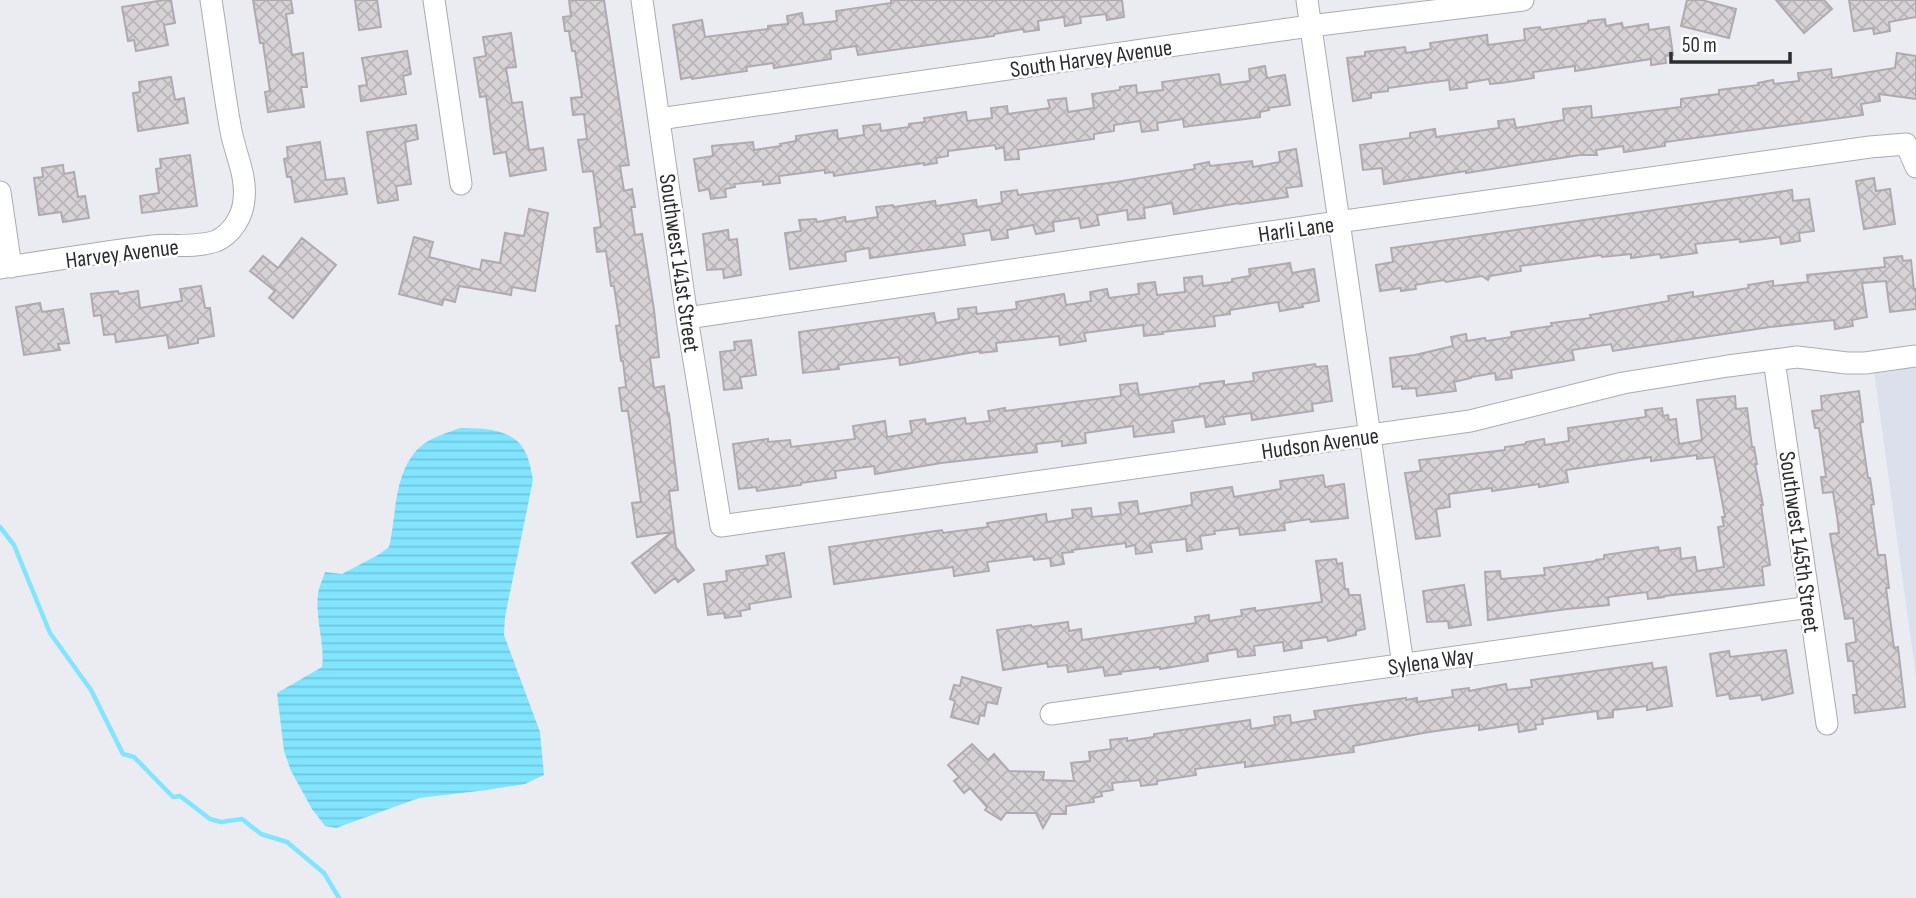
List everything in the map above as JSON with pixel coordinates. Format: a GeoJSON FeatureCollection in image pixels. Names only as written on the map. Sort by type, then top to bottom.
{"type":"FeatureCollection","features":[{"type":"Feature","properties":{"kind":"street","name":"Harvey Avenue"},"geometry":{"type":"LineString","coordinates":[[6,268],[155,246],[201,244],[225,236],[237,222],[244,201],[245,186],[231,133],[211,0]]}},
{"type":"Feature","properties":{"kind":"street"},"geometry":{"type":"LineString","coordinates":[[434,0],[461,184]]}},
{"type":"Feature","properties":{"kind":"street","name":"Southwest 141st Street"},"geometry":{"type":"LineString","coordinates":[[642,0],[687,318],[720,526]]}},
{"type":"Feature","properties":{"kind":"street"},"geometry":{"type":"LineString","coordinates":[[1307,0],[1403,665]]}},
{"type":"Feature","properties":{"kind":"street","name":"South Harvey Avenue"},"geometry":{"type":"LineString","coordinates":[[659,119],[1310,26],[1523,0]]}},
{"type":"Feature","properties":{"kind":"street","name":"Harli Lane"},"geometry":{"type":"LineString","coordinates":[[687,318],[1870,147],[1906,144],[1916,167]]}},
{"type":"Feature","properties":{"kind":"street"},"geometry":{"type":"LineString","coordinates":[[0,192],[6,268]]}},
{"type":"Feature","properties":{"kind":"street","name":"Hudson Avenue"},"geometry":{"type":"LineString","coordinates":[[720,526],[1369,437],[1470,421],[1623,383],[1774,360],[1797,357],[1865,363],[1916,356]]}},
{"type":"Feature","properties":{"kind":"street","name":"Southwest 145th Street"},"geometry":{"type":"LineString","coordinates":[[1774,360],[1828,724]]}},
{"type":"Feature","properties":{"kind":"street","name":"Sylena Way"},"geometry":{"type":"LineString","coordinates":[[1051,714],[1810,607]]}},
{"type":"Feature","properties":{"kind":"shaded area"},"geometry":{"type":"Polygon","coordinates":[[[1916,365],[1916,677],[1874,371],[1916,365]]]}},
{"type":"Feature","properties":{"kind":"water"},"geometry":{"type":"Polygon","coordinates":[[[460,428],[494,430],[511,436],[523,448],[531,467],[533,480],[505,617],[504,635],[540,732],[544,775],[525,784],[419,798],[336,828],[325,826],[312,809],[291,771],[284,751],[277,693],[322,667],[317,603],[325,572],[342,574],[389,547],[400,481],[411,457],[429,441],[460,428]]]}},
{"type":"Feature","properties":{"kind":"building"},"geometry":{"type":"Polygon","coordinates":[[[171,0],[175,23],[164,25],[168,45],[136,51],[134,40],[128,41],[122,7],[171,0]]]}},
{"type":"Feature","properties":{"kind":"building"},"geometry":{"type":"Polygon","coordinates":[[[253,0],[291,0],[293,13],[286,14],[292,55],[303,53],[307,87],[301,87],[304,107],[268,112],[265,92],[270,91],[253,0]]]}},
{"type":"Feature","properties":{"kind":"building"},"geometry":{"type":"Polygon","coordinates":[[[355,0],[377,0],[381,27],[359,30],[355,0]]]}},
{"type":"Feature","properties":{"kind":"building"},"geometry":{"type":"Polygon","coordinates":[[[569,0],[604,0],[629,165],[620,166],[624,191],[632,189],[635,207],[631,207],[635,235],[642,234],[654,310],[659,357],[650,358],[654,388],[664,386],[669,414],[678,490],[669,491],[676,547],[694,570],[678,582],[675,578],[655,593],[632,563],[672,532],[637,537],[632,503],[641,502],[628,411],[622,411],[619,388],[626,387],[616,326],[620,325],[606,251],[597,252],[594,228],[601,227],[593,171],[583,172],[578,140],[587,139],[584,114],[573,115],[571,98],[582,97],[575,51],[572,51],[569,31],[565,31],[563,17],[571,16],[569,0]]]}},
{"type":"Feature","properties":{"kind":"building"},"geometry":{"type":"Polygon","coordinates":[[[891,0],[1122,0],[1124,17],[1107,20],[1106,14],[1080,17],[1081,23],[1065,26],[1064,17],[1038,21],[1039,30],[1024,32],[1023,29],[994,36],[858,55],[856,46],[830,50],[831,59],[774,68],[773,63],[746,67],[747,71],[681,79],[673,25],[702,20],[705,37],[768,29],[768,26],[788,24],[787,16],[802,13],[804,25],[837,21],[836,11],[891,3],[891,0]]]}},
{"type":"Feature","properties":{"kind":"building"},"geometry":{"type":"Polygon","coordinates":[[[1687,0],[1702,0],[1736,9],[1729,38],[1681,26],[1687,0]]]}},
{"type":"Feature","properties":{"kind":"building"},"geometry":{"type":"Polygon","coordinates":[[[1776,0],[1824,0],[1832,9],[1804,33],[1776,0]]]}},
{"type":"Feature","properties":{"kind":"building"},"geometry":{"type":"Polygon","coordinates":[[[1849,0],[1916,0],[1916,17],[1889,22],[1890,31],[1874,34],[1873,28],[1854,31],[1849,0]]]}},
{"type":"Feature","properties":{"kind":"building"},"geometry":{"type":"Polygon","coordinates":[[[1605,19],[1606,26],[1622,23],[1623,28],[1648,24],[1649,30],[1669,27],[1673,55],[1665,56],[1666,63],[1651,65],[1651,59],[1575,71],[1575,66],[1533,72],[1534,78],[1490,84],[1489,79],[1466,83],[1467,88],[1450,90],[1449,80],[1388,88],[1388,91],[1371,93],[1371,98],[1353,101],[1347,58],[1365,56],[1365,52],[1405,47],[1406,53],[1431,49],[1430,43],[1487,35],[1488,45],[1525,40],[1524,29],[1540,27],[1541,30],[1605,19]]]}},
{"type":"Feature","properties":{"kind":"building"},"geometry":{"type":"Polygon","coordinates":[[[511,33],[516,67],[506,68],[512,103],[522,102],[529,150],[543,148],[546,170],[510,176],[506,152],[494,154],[486,96],[480,97],[474,58],[486,56],[483,37],[511,33]]]}},
{"type":"Feature","properties":{"kind":"building"},"geometry":{"type":"Polygon","coordinates":[[[407,51],[411,74],[403,76],[406,94],[361,101],[359,86],[367,85],[362,58],[407,51]]]}},
{"type":"Feature","properties":{"kind":"building"},"geometry":{"type":"Polygon","coordinates":[[[1897,53],[1916,56],[1916,99],[1879,94],[1880,101],[1861,104],[1863,115],[1665,142],[1665,146],[1624,152],[1623,146],[1596,150],[1597,155],[1580,155],[1384,184],[1382,168],[1363,170],[1360,145],[1410,138],[1410,133],[1435,129],[1436,137],[1499,128],[1498,121],[1514,119],[1516,128],[1564,120],[1563,109],[1591,106],[1592,118],[1681,107],[1681,99],[1719,94],[1719,90],[1759,85],[1758,83],[1773,80],[1774,84],[1799,81],[1798,73],[1831,69],[1832,78],[1895,68],[1897,53]]]}},
{"type":"Feature","properties":{"kind":"building"},"geometry":{"type":"Polygon","coordinates":[[[1265,66],[1267,78],[1285,75],[1290,105],[1268,108],[1269,110],[1260,112],[1260,117],[1184,127],[1183,119],[1157,123],[1158,130],[1142,132],[1140,121],[1114,125],[1114,131],[1094,134],[1094,139],[1018,150],[1019,159],[1005,160],[1004,147],[996,149],[995,145],[948,151],[948,156],[936,158],[937,163],[924,165],[834,176],[833,172],[825,173],[825,170],[779,176],[780,183],[763,185],[763,181],[734,184],[735,187],[725,189],[726,197],[711,199],[709,189],[699,191],[694,159],[713,156],[712,146],[753,142],[754,150],[796,141],[796,136],[837,130],[838,139],[864,135],[863,126],[880,124],[881,131],[909,127],[909,124],[925,122],[924,118],[966,112],[967,121],[992,118],[991,108],[1007,106],[1008,114],[1050,108],[1048,100],[1066,98],[1068,112],[1094,108],[1092,94],[1120,90],[1120,87],[1136,85],[1137,93],[1163,90],[1162,82],[1219,74],[1221,85],[1250,81],[1249,69],[1265,66]]]}},
{"type":"Feature","properties":{"kind":"building"},"geometry":{"type":"Polygon","coordinates":[[[171,77],[175,100],[184,98],[188,123],[138,131],[133,93],[140,92],[139,82],[171,77]]]}},
{"type":"Feature","properties":{"kind":"building"},"geometry":{"type":"Polygon","coordinates":[[[416,125],[418,139],[405,142],[411,184],[396,186],[398,200],[378,203],[367,132],[416,125]]]}},
{"type":"Feature","properties":{"kind":"building"},"geometry":{"type":"Polygon","coordinates":[[[320,142],[326,180],[344,178],[347,194],[295,202],[291,177],[287,177],[284,159],[288,158],[287,147],[320,142]]]}},
{"type":"Feature","properties":{"kind":"building"},"geometry":{"type":"Polygon","coordinates":[[[1296,149],[1302,186],[1286,188],[1288,197],[1174,214],[1172,203],[1144,208],[1145,218],[1128,220],[1127,210],[1097,215],[1099,225],[1081,228],[1079,218],[1053,222],[1054,231],[1036,234],[1033,225],[1007,230],[1008,238],[992,240],[990,230],[963,234],[965,245],[870,258],[869,248],[845,252],[846,261],[790,269],[785,233],[801,231],[799,220],[816,219],[817,222],[845,217],[846,222],[878,217],[876,207],[935,201],[936,206],[976,200],[977,207],[1002,203],[1001,192],[1017,190],[1018,195],[1116,182],[1195,169],[1194,165],[1209,162],[1210,166],[1252,161],[1253,167],[1280,162],[1279,152],[1296,149]]]}},
{"type":"Feature","properties":{"kind":"building"},"geometry":{"type":"Polygon","coordinates":[[[190,155],[197,206],[142,213],[140,196],[159,193],[156,169],[161,168],[160,159],[190,155]]]}},
{"type":"Feature","properties":{"kind":"building"},"geometry":{"type":"Polygon","coordinates":[[[63,165],[64,174],[74,172],[78,197],[85,196],[89,218],[63,222],[61,212],[39,215],[34,178],[43,177],[42,168],[63,165]]]}},
{"type":"Feature","properties":{"kind":"building"},"geometry":{"type":"Polygon","coordinates":[[[1874,178],[1876,191],[1890,189],[1895,224],[1864,229],[1856,181],[1874,178]]]}},
{"type":"Feature","properties":{"kind":"building"},"geometry":{"type":"Polygon","coordinates":[[[1792,190],[1793,201],[1809,199],[1814,231],[1799,233],[1800,241],[1781,244],[1780,237],[1695,244],[1697,253],[1661,258],[1660,254],[1631,258],[1631,254],[1601,255],[1520,266],[1521,271],[1490,276],[1488,280],[1482,276],[1415,285],[1416,289],[1380,291],[1376,265],[1393,262],[1391,248],[1792,190]]]}},
{"type":"Feature","properties":{"kind":"building"},"geometry":{"type":"Polygon","coordinates":[[[529,209],[548,213],[535,291],[512,287],[511,295],[459,286],[455,302],[444,299],[442,305],[399,294],[414,237],[433,242],[429,257],[480,270],[482,260],[500,263],[505,233],[524,236],[529,209]]]}},
{"type":"Feature","properties":{"kind":"building"},"geometry":{"type":"Polygon","coordinates":[[[728,230],[729,240],[737,239],[741,275],[724,278],[723,269],[707,270],[703,234],[728,230]]]}},
{"type":"Feature","properties":{"kind":"building"},"geometry":{"type":"Polygon","coordinates":[[[302,238],[336,265],[293,318],[269,298],[275,291],[250,271],[263,256],[278,268],[302,238]]]}},
{"type":"Feature","properties":{"kind":"building"},"geometry":{"type":"Polygon","coordinates":[[[1902,256],[1903,261],[1911,260],[1916,309],[1890,312],[1886,281],[1862,283],[1867,317],[1852,320],[1853,326],[1835,329],[1834,320],[1613,351],[1611,344],[1572,350],[1574,360],[1511,370],[1512,378],[1496,380],[1495,373],[1454,382],[1456,391],[1417,396],[1416,388],[1393,387],[1390,358],[1453,346],[1451,337],[1466,334],[1467,341],[1485,338],[1486,341],[1512,337],[1511,332],[1669,301],[1668,296],[1693,292],[1693,297],[1749,288],[1748,285],[1773,281],[1773,286],[1808,282],[1807,275],[1885,267],[1884,258],[1902,256]]]}},
{"type":"Feature","properties":{"kind":"building"},"geometry":{"type":"Polygon","coordinates":[[[1290,263],[1292,273],[1314,269],[1319,301],[1280,311],[1278,302],[1230,310],[1230,314],[1214,316],[1215,326],[1162,332],[1163,334],[1144,336],[1143,325],[1084,333],[1086,341],[1060,345],[1059,336],[996,343],[997,351],[980,351],[900,365],[899,357],[838,365],[839,369],[803,373],[799,332],[934,313],[936,323],[959,319],[958,309],[976,307],[977,314],[1017,309],[1016,302],[1064,294],[1066,305],[1091,301],[1090,292],[1107,289],[1109,298],[1139,294],[1138,284],[1155,282],[1157,295],[1185,292],[1184,278],[1202,276],[1203,286],[1232,282],[1232,279],[1250,276],[1249,269],[1290,263]]]}},
{"type":"Feature","properties":{"kind":"building"},"geometry":{"type":"Polygon","coordinates":[[[201,286],[205,308],[210,308],[214,336],[198,339],[198,343],[169,348],[167,335],[116,342],[115,334],[104,335],[101,315],[94,316],[91,294],[138,291],[140,308],[182,301],[180,289],[201,286]]]}},
{"type":"Feature","properties":{"kind":"building"},"geometry":{"type":"Polygon","coordinates":[[[40,303],[42,312],[63,309],[69,343],[58,344],[60,350],[24,355],[16,307],[40,303]]]}},
{"type":"Feature","properties":{"kind":"building"},"geometry":{"type":"Polygon","coordinates":[[[751,340],[756,375],[740,377],[742,388],[724,390],[720,352],[735,350],[734,342],[751,340]]]}},
{"type":"Feature","properties":{"kind":"building"},"geometry":{"type":"Polygon","coordinates":[[[1315,364],[1316,367],[1327,366],[1332,401],[1312,404],[1313,411],[1252,420],[1251,413],[1223,417],[1225,424],[1206,427],[1204,416],[1172,421],[1174,432],[1134,437],[1133,426],[1085,433],[1086,443],[1062,446],[1062,441],[1036,444],[1037,452],[875,474],[874,466],[835,471],[836,478],[801,485],[757,491],[756,487],[739,489],[733,444],[768,439],[768,442],[790,440],[791,447],[855,439],[853,426],[885,421],[887,437],[912,433],[910,421],[925,419],[926,424],[965,418],[966,424],[990,421],[988,411],[1121,396],[1120,385],[1137,383],[1139,395],[1224,381],[1224,385],[1254,381],[1253,373],[1315,364]]]}},
{"type":"Feature","properties":{"kind":"building"},"geometry":{"type":"Polygon","coordinates":[[[1859,391],[1863,422],[1860,423],[1874,504],[1871,505],[1878,555],[1885,555],[1889,588],[1886,588],[1894,648],[1898,647],[1905,707],[1855,713],[1853,695],[1857,695],[1853,661],[1848,661],[1846,644],[1856,642],[1853,618],[1845,619],[1830,534],[1839,533],[1837,516],[1833,492],[1823,493],[1821,477],[1826,477],[1819,428],[1815,428],[1812,411],[1822,410],[1821,396],[1859,391]]]}},
{"type":"Feature","properties":{"kind":"building"},"geometry":{"type":"Polygon","coordinates":[[[1735,396],[1736,409],[1747,408],[1757,464],[1770,565],[1762,567],[1764,585],[1648,599],[1647,592],[1608,597],[1609,605],[1488,620],[1485,572],[1500,571],[1501,579],[1545,575],[1544,568],[1596,561],[1604,559],[1604,555],[1658,547],[1659,551],[1680,548],[1681,559],[1695,557],[1697,571],[1724,567],[1718,527],[1724,526],[1722,517],[1725,517],[1714,457],[1697,459],[1697,455],[1651,461],[1651,457],[1566,470],[1568,482],[1449,494],[1450,507],[1436,509],[1440,536],[1416,539],[1405,473],[1421,471],[1419,460],[1505,450],[1505,447],[1544,439],[1545,445],[1569,441],[1568,428],[1646,417],[1645,410],[1662,408],[1663,416],[1668,415],[1669,420],[1676,419],[1679,444],[1702,440],[1697,400],[1735,396]]]}},
{"type":"Feature","properties":{"kind":"building"},"geometry":{"type":"Polygon","coordinates":[[[1323,475],[1325,487],[1344,484],[1348,518],[1284,523],[1285,530],[1240,535],[1239,528],[1214,531],[1215,534],[1200,536],[1202,549],[1187,551],[1186,539],[1150,543],[1152,552],[1136,554],[1135,545],[1126,547],[1126,543],[1062,553],[1064,564],[1051,566],[1050,558],[1034,560],[1033,556],[987,562],[989,571],[954,576],[953,567],[834,584],[829,547],[942,530],[943,533],[988,527],[987,523],[1046,514],[1047,522],[1073,518],[1072,510],[1091,508],[1092,517],[1121,514],[1119,503],[1137,501],[1139,514],[1192,505],[1191,493],[1232,487],[1234,497],[1281,489],[1280,481],[1323,475]]]}},
{"type":"Feature","properties":{"kind":"building"},"geometry":{"type":"Polygon","coordinates":[[[784,553],[791,597],[749,604],[750,609],[740,611],[741,616],[725,618],[724,613],[708,615],[704,584],[727,581],[726,571],[768,565],[766,556],[784,553]]]}},
{"type":"Feature","properties":{"kind":"building"},"geometry":{"type":"Polygon","coordinates":[[[1336,559],[1337,564],[1342,563],[1345,589],[1348,589],[1349,595],[1360,595],[1365,629],[1356,631],[1356,635],[1328,641],[1327,637],[1301,641],[1302,648],[1284,651],[1283,642],[1254,646],[1255,655],[1238,657],[1237,649],[1207,654],[1208,661],[1105,676],[1103,667],[1068,672],[1067,665],[1048,667],[1047,663],[1003,670],[997,630],[1068,622],[1069,631],[1081,629],[1082,640],[1196,623],[1195,617],[1209,615],[1209,621],[1242,616],[1241,610],[1255,608],[1255,611],[1322,602],[1316,561],[1336,559]]]}},
{"type":"Feature","properties":{"kind":"building"},"geometry":{"type":"Polygon","coordinates":[[[1464,585],[1471,625],[1449,628],[1448,621],[1427,622],[1423,591],[1464,585]]]}},
{"type":"Feature","properties":{"kind":"building"},"geometry":{"type":"Polygon","coordinates":[[[1786,650],[1793,693],[1762,700],[1761,695],[1730,699],[1729,694],[1717,696],[1710,654],[1729,651],[1730,657],[1786,650]]]}},
{"type":"Feature","properties":{"kind":"building"},"geometry":{"type":"Polygon","coordinates":[[[1652,663],[1653,669],[1666,667],[1672,706],[1647,710],[1647,706],[1613,710],[1613,717],[1598,719],[1597,711],[1542,719],[1543,724],[1535,725],[1536,729],[1519,732],[1518,724],[1479,730],[1479,725],[1353,746],[1354,752],[1245,767],[1245,762],[1195,769],[1196,775],[1157,781],[1157,784],[1141,786],[1140,780],[1112,783],[1113,790],[1101,792],[1102,796],[1093,798],[1094,802],[1066,806],[1066,814],[1051,814],[1043,828],[1036,813],[1006,813],[1001,820],[985,810],[987,807],[970,788],[964,793],[954,781],[959,777],[948,765],[972,744],[988,760],[994,754],[1009,771],[1044,772],[1043,780],[1074,781],[1071,763],[1090,761],[1089,752],[1111,749],[1110,740],[1127,738],[1127,741],[1154,737],[1154,734],[1250,720],[1251,729],[1275,725],[1274,717],[1290,715],[1291,723],[1316,719],[1314,711],[1406,698],[1417,698],[1417,702],[1453,697],[1452,690],[1469,688],[1469,691],[1506,684],[1507,690],[1532,687],[1531,680],[1652,663]]]}},
{"type":"Feature","properties":{"kind":"building"},"geometry":{"type":"Polygon","coordinates":[[[962,677],[1001,688],[997,704],[987,702],[984,716],[980,715],[978,724],[951,717],[955,701],[950,699],[954,685],[960,686],[962,677]]]}},
{"type":"Feature","properties":{"kind":"waterway"},"geometry":{"type":"LineString","coordinates":[[0,527],[14,545],[50,633],[91,690],[123,754],[134,757],[173,797],[180,796],[210,819],[221,822],[242,819],[261,834],[287,842],[324,873],[339,898]]}}]}
